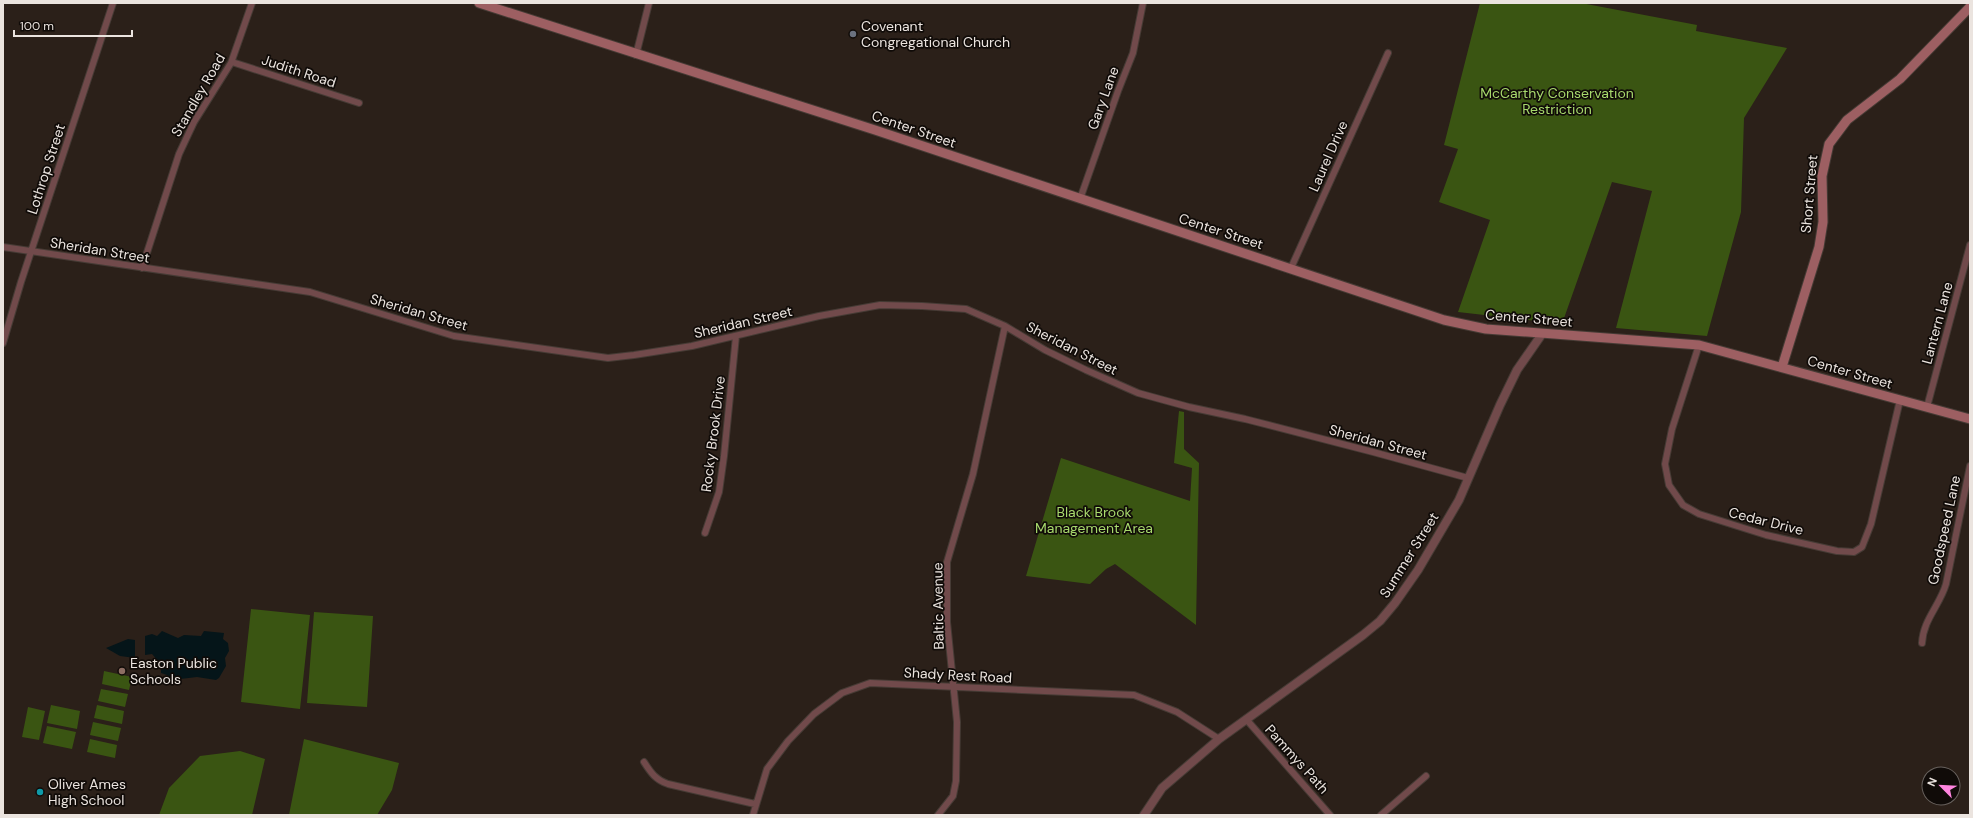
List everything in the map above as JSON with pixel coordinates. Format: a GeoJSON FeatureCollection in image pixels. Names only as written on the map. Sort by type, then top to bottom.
{"type":"FeatureCollection","features":[{"type":"Feature","properties":{"kind":"main road","name":"Center Street"},"geometry":{"type":"LineString","coordinates":[[478,3],[636,55],[876,130],[1444,320],[1486,328],[1542,334],[1699,345],[1970,418]]}},
{"type":"Feature","properties":{"kind":"main road","name":"Short Street"},"geometry":{"type":"LineString","coordinates":[[1782,367],[1819,247],[1823,222],[1822,176],[1829,144],[1847,120],[1900,79],[1970,7]]}},
{"type":"Feature","properties":{"kind":"street","name":"Lothrop Street"},"geometry":{"type":"LineString","coordinates":[[3,343],[21,282],[113,3]]}},
{"type":"Feature","properties":{"kind":"street","name":"Standley Road"},"geometry":{"type":"LineString","coordinates":[[142,268],[179,154],[194,122],[232,62],[252,3]]}},
{"type":"Feature","properties":{"kind":"street"},"geometry":{"type":"LineString","coordinates":[[636,55],[649,3]]}},
{"type":"Feature","properties":{"kind":"street","name":"Gary Lane"},"geometry":{"type":"LineString","coordinates":[[1080,199],[1133,53],[1142,3]]}},
{"type":"Feature","properties":{"kind":"street","name":"Laurel Drive"},"geometry":{"type":"LineString","coordinates":[[1291,268],[1388,53]]}},
{"type":"Feature","properties":{"kind":"street","name":"Judith Road"},"geometry":{"type":"LineString","coordinates":[[232,62],[360,103]]}},
{"type":"Feature","properties":{"kind":"street","name":"Lantern Lane"},"geometry":{"type":"LineString","coordinates":[[1927,407],[1970,245]]}},
{"type":"Feature","properties":{"kind":"street","name":"Sheridan Street"},"geometry":{"type":"LineString","coordinates":[[3,247],[310,292],[454,336],[608,358],[634,355],[736,336],[819,316],[880,306],[922,306],[966,309],[1005,326],[1045,350],[1138,393],[1189,407],[1245,419],[1468,478]]}},
{"type":"Feature","properties":{"kind":"street","name":"Baltic Avenue"},"geometry":{"type":"LineString","coordinates":[[938,815],[953,796],[956,782],[954,687],[947,622],[947,562],[973,474],[1005,326]]}},
{"type":"Feature","properties":{"kind":"street","name":"Summer Street"},"geometry":{"type":"LineString","coordinates":[[1144,815],[1162,788],[1219,738],[1363,635],[1382,619],[1396,603],[1418,570],[1459,500],[1518,370],[1542,334]]}},
{"type":"Feature","properties":{"kind":"street","name":"Rocky Brook Drive"},"geometry":{"type":"LineString","coordinates":[[705,533],[719,492],[736,336]]}},
{"type":"Feature","properties":{"kind":"street","name":"Cedar Drive"},"geometry":{"type":"LineString","coordinates":[[1699,345],[1672,429],[1665,464],[1670,485],[1683,505],[1699,514],[1766,535],[1837,550],[1854,552],[1862,547],[1871,524],[1900,400]]}},
{"type":"Feature","properties":{"kind":"street","name":"Goodspeed Lane"},"geometry":{"type":"LineString","coordinates":[[1922,643],[1927,621],[1942,595],[1946,584],[1970,466]]}},
{"type":"Feature","properties":{"kind":"street","name":"Shady Rest Road"},"geometry":{"type":"LineString","coordinates":[[753,815],[767,769],[788,741],[814,714],[842,693],[870,683],[1134,695],[1177,712],[1219,738]]}},
{"type":"Feature","properties":{"kind":"street","name":"Pammys Path"},"geometry":{"type":"LineString","coordinates":[[1246,719],[1330,815]]}},
{"type":"Feature","properties":{"kind":"street"},"geometry":{"type":"LineString","coordinates":[[644,762],[653,776],[668,784],[756,804]]}},
{"type":"Feature","properties":{"kind":"street"},"geometry":{"type":"LineString","coordinates":[[1381,815],[1426,776]]}},
{"type":"Feature","properties":{"kind":"green space","name":"McCarthy Conservation Restriction"},"geometry":{"type":"Polygon","coordinates":[[[1480,3],[1581,3],[1697,25],[1696,31],[1787,48],[1744,118],[1741,212],[1707,336],[1616,328],[1652,191],[1612,182],[1562,324],[1458,312],[1490,220],[1439,202],[1458,149],[1444,145],[1480,3]]]}},
{"type":"Feature","properties":{"kind":"green space","name":"Black Brook Management Area"},"geometry":{"type":"Polygon","coordinates":[[[1179,411],[1184,412],[1184,449],[1199,463],[1196,625],[1115,564],[1106,569],[1090,584],[1026,576],[1061,458],[1190,501],[1192,468],[1174,463],[1179,411]]]}},
{"type":"Feature","properties":{"kind":"green space"},"geometry":{"type":"Polygon","coordinates":[[[251,609],[310,615],[300,709],[241,702],[251,609]]]}},
{"type":"Feature","properties":{"kind":"green space"},"geometry":{"type":"Polygon","coordinates":[[[314,612],[373,616],[367,707],[307,703],[314,612]]]}},
{"type":"Feature","properties":{"kind":"green space"},"geometry":{"type":"Polygon","coordinates":[[[104,671],[132,677],[129,690],[102,684],[104,671]]]}},
{"type":"Feature","properties":{"kind":"green space"},"geometry":{"type":"Polygon","coordinates":[[[101,689],[128,694],[125,707],[98,701],[101,689]]]}},
{"type":"Feature","properties":{"kind":"green space"},"geometry":{"type":"Polygon","coordinates":[[[51,705],[80,711],[77,729],[47,723],[51,705]]]}},
{"type":"Feature","properties":{"kind":"green space"},"geometry":{"type":"Polygon","coordinates":[[[97,705],[124,711],[122,724],[94,718],[97,705]]]}},
{"type":"Feature","properties":{"kind":"green space"},"geometry":{"type":"Polygon","coordinates":[[[28,707],[45,711],[39,740],[22,737],[28,707]]]}},
{"type":"Feature","properties":{"kind":"green space"},"geometry":{"type":"Polygon","coordinates":[[[93,722],[121,728],[118,741],[90,735],[93,722]]]}},
{"type":"Feature","properties":{"kind":"green space"},"geometry":{"type":"Polygon","coordinates":[[[47,726],[76,732],[72,749],[43,743],[47,726]]]}},
{"type":"Feature","properties":{"kind":"green space"},"geometry":{"type":"Polygon","coordinates":[[[90,739],[117,745],[115,758],[87,752],[90,739]]]}},
{"type":"Feature","properties":{"kind":"green space"},"geometry":{"type":"Polygon","coordinates":[[[304,739],[399,763],[392,790],[377,815],[289,815],[304,739]]]}},
{"type":"Feature","properties":{"kind":"green space"},"geometry":{"type":"Polygon","coordinates":[[[240,751],[265,759],[252,815],[159,815],[169,788],[200,756],[240,751]]]}},
{"type":"Feature","properties":{"kind":"shaded area"},"geometry":{"type":"Polygon","coordinates":[[[162,631],[178,638],[184,635],[201,636],[204,631],[224,633],[223,639],[228,643],[229,651],[225,658],[226,666],[219,678],[216,680],[197,677],[172,680],[167,675],[161,673],[160,665],[154,656],[152,654],[145,655],[145,636],[152,634],[157,636],[162,631]]]}},
{"type":"Feature","properties":{"kind":"shaded area"},"geometry":{"type":"Polygon","coordinates":[[[128,639],[135,640],[135,658],[120,656],[106,648],[128,639]]]}},
{"type":"Feature","properties":{"kind":"place","name":"Covenant Congregational Church"},"geometry":{"type":"Point","coordinates":[853,34]}},
{"type":"Feature","properties":{"kind":"place","name":"Easton Public Schools"},"geometry":{"type":"Point","coordinates":[122,671]}},
{"type":"Feature","properties":{"kind":"place","name":"Oliver Ames High School"},"geometry":{"type":"Point","coordinates":[40,792]}}]}
